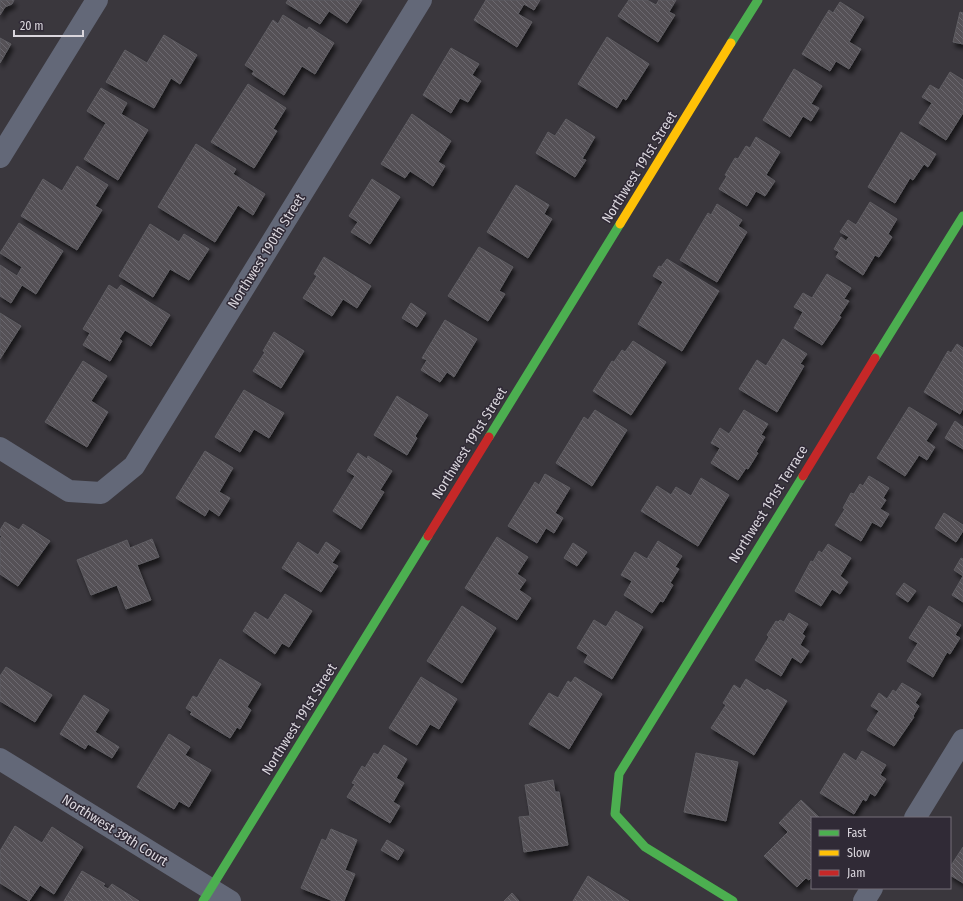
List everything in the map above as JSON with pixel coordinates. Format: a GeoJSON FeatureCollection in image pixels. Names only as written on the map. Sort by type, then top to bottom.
{"type":"FeatureCollection","features":[{"type":"Feature","properties":{"kind":"street"},"geometry":{"type":"LineString","coordinates":[[0,157],[97,0]]}},
{"type":"Feature","properties":{"kind":"street","name":"Northwest 190th Street"},"geometry":{"type":"LineString","coordinates":[[0,448],[69,491],[101,492],[134,466],[421,0]]}},
{"type":"Feature","properties":{"kind":"street","name":"Northwest 191st Street"},"geometry":{"type":"LineString","coordinates":[[207,895],[758,0]]}},
{"type":"Feature","properties":{"kind":"street","name":"Northwest 191st Terrace"},"geometry":{"type":"LineString","coordinates":[[733,901],[645,847],[615,814],[619,774],[963,216]]}},
{"type":"Feature","properties":{"kind":"street"},"geometry":{"type":"LineString","coordinates":[[916,817],[963,740]]}},
{"type":"Feature","properties":{"kind":"street","name":"Northwest 39th Court"},"geometry":{"type":"LineString","coordinates":[[0,759],[207,895],[230,901]]}},
{"type":"Feature","properties":{"kind":"street"},"geometry":{"type":"LineString","coordinates":[[864,901],[871,889]]}},
{"type":"Feature","properties":{"kind":"building"},"geometry":{"type":"Polygon","coordinates":[[[0,0],[14,0],[12,4],[5,7],[0,15],[0,0]]]}},
{"type":"Feature","properties":{"kind":"building"},"geometry":{"type":"Polygon","coordinates":[[[288,0],[362,0],[347,23],[329,11],[320,24],[286,3],[288,0]]]}},
{"type":"Feature","properties":{"kind":"building"},"geometry":{"type":"Polygon","coordinates":[[[486,0],[540,0],[534,10],[524,4],[518,14],[532,22],[517,47],[474,20],[486,0]]]}},
{"type":"Feature","properties":{"kind":"building"},"geometry":{"type":"Polygon","coordinates":[[[629,0],[647,0],[656,5],[659,0],[676,0],[669,12],[675,15],[658,42],[618,16],[629,0]]]}},
{"type":"Feature","properties":{"kind":"building"},"geometry":{"type":"Polygon","coordinates":[[[840,2],[864,17],[849,42],[861,49],[849,69],[836,61],[830,71],[802,54],[829,10],[833,13],[840,2]]]}},
{"type":"Feature","properties":{"kind":"building"},"geometry":{"type":"Polygon","coordinates":[[[960,12],[963,13],[963,44],[953,42],[960,12]]]}},
{"type":"Feature","properties":{"kind":"building"},"geometry":{"type":"Polygon","coordinates":[[[283,15],[307,30],[309,27],[334,43],[315,74],[302,66],[284,95],[252,74],[254,71],[245,65],[273,20],[278,24],[283,15]]]}},
{"type":"Feature","properties":{"kind":"building"},"geometry":{"type":"Polygon","coordinates":[[[164,35],[197,55],[180,84],[171,78],[154,108],[106,82],[125,50],[147,63],[164,35]]]}},
{"type":"Feature","properties":{"kind":"building"},"geometry":{"type":"Polygon","coordinates":[[[607,37],[649,64],[626,100],[623,98],[617,108],[578,84],[607,37]]]}},
{"type":"Feature","properties":{"kind":"building"},"geometry":{"type":"Polygon","coordinates":[[[0,38],[11,44],[0,63],[0,38]]]}},
{"type":"Feature","properties":{"kind":"building"},"geometry":{"type":"Polygon","coordinates":[[[451,48],[479,64],[472,75],[481,81],[468,102],[460,98],[451,113],[423,95],[451,48]]]}},
{"type":"Feature","properties":{"kind":"building"},"geometry":{"type":"Polygon","coordinates":[[[794,69],[822,86],[811,104],[819,108],[811,121],[803,116],[790,137],[763,120],[794,69]]]}},
{"type":"Feature","properties":{"kind":"building"},"geometry":{"type":"Polygon","coordinates":[[[950,72],[963,80],[963,113],[946,140],[919,123],[932,103],[922,97],[930,85],[939,90],[950,72]]]}},
{"type":"Feature","properties":{"kind":"building"},"geometry":{"type":"Polygon","coordinates":[[[248,84],[286,108],[273,129],[277,131],[254,168],[211,142],[248,84]]]}},
{"type":"Feature","properties":{"kind":"building"},"geometry":{"type":"Polygon","coordinates":[[[101,88],[127,103],[121,114],[148,130],[118,180],[84,159],[106,123],[87,111],[101,88]]]}},
{"type":"Feature","properties":{"kind":"building"},"geometry":{"type":"Polygon","coordinates":[[[412,114],[451,141],[438,162],[445,166],[433,186],[410,171],[405,178],[381,164],[412,114]]]}},
{"type":"Feature","properties":{"kind":"building"},"geometry":{"type":"Polygon","coordinates":[[[566,119],[595,137],[582,159],[586,160],[575,177],[536,153],[548,132],[555,136],[566,119]]]}},
{"type":"Feature","properties":{"kind":"building"},"geometry":{"type":"Polygon","coordinates":[[[901,132],[936,154],[928,167],[924,164],[913,180],[910,178],[895,203],[868,187],[901,132]]]}},
{"type":"Feature","properties":{"kind":"building"},"geometry":{"type":"Polygon","coordinates":[[[756,137],[780,152],[766,175],[775,181],[765,196],[756,191],[747,206],[719,189],[735,158],[738,159],[746,146],[750,148],[756,137]]]}},
{"type":"Feature","properties":{"kind":"building"},"geometry":{"type":"Polygon","coordinates":[[[196,144],[236,169],[233,174],[265,194],[253,215],[238,205],[215,242],[158,207],[196,144]]]}},
{"type":"Feature","properties":{"kind":"building"},"geometry":{"type":"Polygon","coordinates":[[[77,166],[108,185],[95,206],[102,210],[77,250],[21,216],[43,179],[62,191],[77,166]]]}},
{"type":"Feature","properties":{"kind":"building"},"geometry":{"type":"Polygon","coordinates":[[[372,179],[400,197],[370,244],[351,232],[358,222],[349,216],[372,179]]]}},
{"type":"Feature","properties":{"kind":"building"},"geometry":{"type":"Polygon","coordinates":[[[516,185],[549,205],[544,214],[552,219],[528,258],[487,232],[516,185]]]}},
{"type":"Feature","properties":{"kind":"building"},"geometry":{"type":"Polygon","coordinates":[[[870,202],[897,219],[888,234],[892,237],[879,257],[875,255],[863,275],[836,257],[839,252],[834,249],[841,237],[846,241],[849,237],[840,232],[848,220],[856,225],[870,202]]]}},
{"type":"Feature","properties":{"kind":"building"},"geometry":{"type":"Polygon","coordinates":[[[717,204],[742,220],[738,226],[747,232],[717,282],[680,260],[708,213],[711,215],[717,204]]]}},
{"type":"Feature","properties":{"kind":"building"},"geometry":{"type":"Polygon","coordinates":[[[19,223],[63,251],[36,294],[22,285],[11,303],[0,296],[0,265],[17,276],[22,267],[0,253],[19,223]]]}},
{"type":"Feature","properties":{"kind":"building"},"geometry":{"type":"Polygon","coordinates":[[[150,224],[179,242],[184,234],[209,249],[189,280],[170,269],[153,297],[119,276],[150,224]]]}},
{"type":"Feature","properties":{"kind":"building"},"geometry":{"type":"Polygon","coordinates":[[[479,247],[513,267],[499,291],[505,294],[488,321],[448,296],[479,247]]]}},
{"type":"Feature","properties":{"kind":"building"},"geometry":{"type":"Polygon","coordinates":[[[324,257],[371,286],[357,308],[343,299],[332,316],[303,298],[317,276],[314,274],[324,257]]]}},
{"type":"Feature","properties":{"kind":"building"},"geometry":{"type":"Polygon","coordinates":[[[667,259],[719,291],[682,351],[638,324],[663,282],[653,276],[659,266],[661,267],[667,259]]]}},
{"type":"Feature","properties":{"kind":"building"},"geometry":{"type":"Polygon","coordinates":[[[827,274],[851,288],[844,299],[849,301],[839,316],[841,317],[822,345],[794,328],[803,312],[794,307],[803,293],[812,298],[827,274]]]}},
{"type":"Feature","properties":{"kind":"building"},"geometry":{"type":"Polygon","coordinates":[[[109,285],[117,290],[121,285],[170,315],[151,346],[125,330],[119,339],[122,341],[110,361],[83,345],[90,333],[83,329],[109,285]]]}},
{"type":"Feature","properties":{"kind":"building"},"geometry":{"type":"Polygon","coordinates":[[[411,303],[426,313],[417,327],[402,318],[411,303]]]}},
{"type":"Feature","properties":{"kind":"building"},"geometry":{"type":"Polygon","coordinates":[[[0,313],[21,326],[0,359],[0,313]]]}},
{"type":"Feature","properties":{"kind":"building"},"geometry":{"type":"Polygon","coordinates":[[[445,320],[477,339],[454,377],[447,372],[440,382],[421,370],[427,360],[422,358],[445,320]]]}},
{"type":"Feature","properties":{"kind":"building"},"geometry":{"type":"Polygon","coordinates":[[[274,332],[304,351],[281,388],[253,371],[265,352],[263,351],[274,332]]]}},
{"type":"Feature","properties":{"kind":"building"},"geometry":{"type":"Polygon","coordinates":[[[783,339],[807,354],[800,364],[804,366],[777,412],[739,389],[757,360],[766,366],[783,339]]]}},
{"type":"Feature","properties":{"kind":"building"},"geometry":{"type":"Polygon","coordinates":[[[633,341],[666,362],[631,415],[593,391],[612,361],[614,362],[622,350],[625,352],[633,341]]]}},
{"type":"Feature","properties":{"kind":"building"},"geometry":{"type":"Polygon","coordinates":[[[957,344],[963,348],[963,408],[960,414],[924,392],[948,351],[951,353],[957,344]]]}},
{"type":"Feature","properties":{"kind":"building"},"geometry":{"type":"Polygon","coordinates":[[[83,361],[107,376],[91,401],[108,412],[87,447],[45,422],[83,361]]]}},
{"type":"Feature","properties":{"kind":"building"},"geometry":{"type":"Polygon","coordinates":[[[244,390],[284,413],[269,438],[254,429],[240,452],[215,437],[244,390]]]}},
{"type":"Feature","properties":{"kind":"building"},"geometry":{"type":"Polygon","coordinates":[[[397,396],[428,415],[415,436],[417,438],[407,455],[374,435],[397,396]]]}},
{"type":"Feature","properties":{"kind":"building"},"geometry":{"type":"Polygon","coordinates":[[[909,407],[937,424],[926,441],[935,447],[927,460],[919,455],[905,476],[877,458],[909,407]]]}},
{"type":"Feature","properties":{"kind":"building"},"geometry":{"type":"Polygon","coordinates":[[[595,410],[627,430],[592,486],[556,463],[584,417],[588,420],[595,410]]]}},
{"type":"Feature","properties":{"kind":"building"},"geometry":{"type":"Polygon","coordinates":[[[744,410],[768,424],[761,435],[765,437],[756,452],[758,453],[748,469],[746,468],[738,480],[711,463],[720,448],[711,443],[720,428],[729,434],[744,410]]]}},
{"type":"Feature","properties":{"kind":"building"},"geometry":{"type":"Polygon","coordinates":[[[955,421],[963,427],[963,449],[945,438],[955,421]]]}},
{"type":"Feature","properties":{"kind":"building"},"geometry":{"type":"Polygon","coordinates":[[[205,451],[233,468],[219,492],[230,498],[219,516],[209,509],[205,516],[176,498],[205,451]]]}},
{"type":"Feature","properties":{"kind":"building"},"geometry":{"type":"Polygon","coordinates":[[[358,453],[367,459],[368,456],[392,471],[380,490],[384,492],[361,529],[333,511],[355,476],[347,471],[358,453]]]}},
{"type":"Feature","properties":{"kind":"building"},"geometry":{"type":"Polygon","coordinates":[[[545,474],[570,488],[555,513],[563,518],[554,533],[546,528],[537,543],[508,526],[535,482],[539,485],[545,474]]]}},
{"type":"Feature","properties":{"kind":"building"},"geometry":{"type":"Polygon","coordinates":[[[869,476],[889,488],[883,498],[886,500],[880,509],[889,514],[881,527],[872,522],[861,541],[835,525],[845,509],[843,508],[851,493],[854,494],[860,484],[863,486],[869,476]]]}},
{"type":"Feature","properties":{"kind":"building"},"geometry":{"type":"Polygon","coordinates":[[[701,478],[729,495],[698,546],[641,511],[657,486],[671,495],[676,487],[691,496],[701,478]]]}},
{"type":"Feature","properties":{"kind":"building"},"geometry":{"type":"Polygon","coordinates":[[[944,513],[963,525],[963,531],[956,542],[935,528],[944,513]]]}},
{"type":"Feature","properties":{"kind":"building"},"geometry":{"type":"Polygon","coordinates":[[[5,522],[19,530],[23,524],[50,541],[18,586],[0,574],[0,539],[2,536],[0,535],[0,530],[5,522]]]}},
{"type":"Feature","properties":{"kind":"building"},"geometry":{"type":"Polygon","coordinates":[[[497,537],[528,557],[517,574],[526,580],[519,590],[531,598],[517,620],[465,588],[497,537]]]}},
{"type":"Feature","properties":{"kind":"building"},"geometry":{"type":"Polygon","coordinates":[[[152,539],[159,557],[137,565],[151,600],[126,609],[117,585],[91,595],[77,560],[127,540],[130,548],[152,539]]]}},
{"type":"Feature","properties":{"kind":"building"},"geometry":{"type":"Polygon","coordinates":[[[658,541],[682,556],[675,567],[679,569],[670,583],[673,585],[663,602],[660,601],[652,613],[624,595],[632,581],[621,575],[635,552],[647,559],[658,541]]]}},
{"type":"Feature","properties":{"kind":"building"},"geometry":{"type":"Polygon","coordinates":[[[298,542],[318,555],[326,542],[340,551],[332,563],[338,566],[321,592],[282,568],[298,542]]]}},
{"type":"Feature","properties":{"kind":"building"},"geometry":{"type":"Polygon","coordinates":[[[573,543],[587,552],[577,566],[564,558],[573,543]]]}},
{"type":"Feature","properties":{"kind":"building"},"geometry":{"type":"Polygon","coordinates":[[[828,544],[851,558],[840,576],[848,582],[840,594],[832,589],[821,606],[795,591],[811,561],[813,562],[819,551],[822,553],[828,544]]]}},
{"type":"Feature","properties":{"kind":"building"},"geometry":{"type":"Polygon","coordinates":[[[961,558],[963,559],[963,576],[954,570],[961,558]]]}},
{"type":"Feature","properties":{"kind":"building"},"geometry":{"type":"Polygon","coordinates":[[[963,576],[963,602],[952,595],[963,576]]]}},
{"type":"Feature","properties":{"kind":"building"},"geometry":{"type":"Polygon","coordinates":[[[904,583],[916,591],[908,602],[896,594],[904,583]]]}},
{"type":"Feature","properties":{"kind":"building"},"geometry":{"type":"Polygon","coordinates":[[[285,594],[312,611],[289,647],[282,643],[275,654],[243,631],[255,612],[268,620],[285,594]]]}},
{"type":"Feature","properties":{"kind":"building"},"geometry":{"type":"Polygon","coordinates":[[[462,606],[496,628],[462,683],[427,661],[462,606]]]}},
{"type":"Feature","properties":{"kind":"building"},"geometry":{"type":"Polygon","coordinates":[[[929,606],[961,625],[955,635],[960,638],[950,654],[947,652],[933,677],[907,661],[918,643],[909,638],[929,606]]]}},
{"type":"Feature","properties":{"kind":"building"},"geometry":{"type":"Polygon","coordinates":[[[616,611],[643,627],[612,679],[584,662],[588,655],[577,648],[594,620],[606,627],[616,611]]]}},
{"type":"Feature","properties":{"kind":"building"},"geometry":{"type":"Polygon","coordinates":[[[789,613],[808,624],[802,634],[805,636],[800,645],[809,651],[801,663],[792,657],[781,676],[755,660],[769,637],[767,635],[776,621],[778,622],[780,620],[784,622],[789,613]]]}},
{"type":"Feature","properties":{"kind":"building"},"geometry":{"type":"Polygon","coordinates":[[[220,659],[261,684],[247,707],[251,710],[240,729],[237,727],[230,738],[190,714],[192,712],[186,708],[193,696],[197,698],[220,659]]]}},
{"type":"Feature","properties":{"kind":"building"},"geometry":{"type":"Polygon","coordinates":[[[6,667],[52,695],[35,722],[0,701],[0,676],[6,667]]]}},
{"type":"Feature","properties":{"kind":"building"},"geometry":{"type":"Polygon","coordinates":[[[421,677],[457,699],[439,729],[430,724],[417,745],[389,728],[421,677]]]}},
{"type":"Feature","properties":{"kind":"building"},"geometry":{"type":"Polygon","coordinates":[[[575,677],[602,694],[569,749],[529,724],[549,693],[558,698],[568,681],[571,683],[575,677]]]}},
{"type":"Feature","properties":{"kind":"building"},"geometry":{"type":"Polygon","coordinates":[[[746,679],[765,691],[767,689],[787,701],[754,755],[711,728],[726,705],[723,703],[734,685],[740,689],[746,679]]]}},
{"type":"Feature","properties":{"kind":"building"},"geometry":{"type":"Polygon","coordinates":[[[902,683],[921,694],[915,703],[919,706],[913,716],[914,717],[894,746],[867,730],[879,711],[871,706],[879,693],[887,699],[893,690],[896,692],[902,683]]]}},
{"type":"Feature","properties":{"kind":"building"},"geometry":{"type":"Polygon","coordinates":[[[84,695],[109,710],[95,732],[119,747],[112,758],[88,744],[85,749],[60,734],[84,695]]]}},
{"type":"Feature","properties":{"kind":"building"},"geometry":{"type":"Polygon","coordinates":[[[169,734],[190,747],[185,755],[211,770],[189,807],[179,801],[174,809],[137,787],[169,734]]]}},
{"type":"Feature","properties":{"kind":"building"},"geometry":{"type":"Polygon","coordinates":[[[384,745],[407,759],[396,778],[404,783],[393,802],[400,806],[390,823],[347,797],[355,784],[352,783],[362,766],[365,768],[374,753],[378,755],[384,745]]]}},
{"type":"Feature","properties":{"kind":"building"},"geometry":{"type":"Polygon","coordinates":[[[862,751],[886,765],[880,775],[886,779],[875,796],[870,793],[866,801],[863,799],[854,814],[820,793],[844,753],[856,761],[862,751]]]}},
{"type":"Feature","properties":{"kind":"building"},"geometry":{"type":"Polygon","coordinates":[[[696,753],[738,762],[726,821],[684,812],[696,753]]]}},
{"type":"Feature","properties":{"kind":"building"},"geometry":{"type":"Polygon","coordinates":[[[553,780],[555,792],[559,792],[568,845],[524,852],[519,817],[530,816],[525,785],[553,780]]]}},
{"type":"Feature","properties":{"kind":"building"},"geometry":{"type":"Polygon","coordinates":[[[801,800],[819,817],[811,817],[811,878],[809,880],[806,878],[797,887],[764,856],[788,832],[779,823],[801,800]]]}},
{"type":"Feature","properties":{"kind":"building"},"geometry":{"type":"Polygon","coordinates":[[[15,826],[42,843],[52,827],[83,847],[54,894],[40,885],[29,901],[0,883],[0,851],[15,826]]]}},
{"type":"Feature","properties":{"kind":"building"},"geometry":{"type":"Polygon","coordinates":[[[331,829],[357,840],[345,870],[355,874],[344,901],[333,901],[301,888],[322,839],[326,841],[331,829]]]}},
{"type":"Feature","properties":{"kind":"building"},"geometry":{"type":"Polygon","coordinates":[[[387,840],[404,850],[398,860],[381,850],[387,840]]]}},
{"type":"Feature","properties":{"kind":"building"},"geometry":{"type":"Polygon","coordinates":[[[963,847],[963,883],[951,876],[951,865],[963,847]]]}},
{"type":"Feature","properties":{"kind":"building"},"geometry":{"type":"Polygon","coordinates":[[[82,871],[105,884],[103,886],[108,889],[112,884],[139,901],[64,901],[82,871]]]}},
{"type":"Feature","properties":{"kind":"building"},"geometry":{"type":"Polygon","coordinates":[[[588,876],[629,901],[573,901],[588,876]]]}},
{"type":"Feature","properties":{"kind":"building"},"geometry":{"type":"Polygon","coordinates":[[[512,893],[519,901],[504,901],[512,893]]]}},
{"type":"Feature","properties":{"kind":"traffic: fast"},"geometry":{"type":"LineString","coordinates":[[731,43],[758,0]]}},
{"type":"Feature","properties":{"kind":"traffic: fast"},"geometry":{"type":"LineString","coordinates":[[875,358],[963,216]]}},
{"type":"Feature","properties":{"kind":"traffic: fast"},"geometry":{"type":"LineString","coordinates":[[489,437],[620,224]]}},
{"type":"Feature","properties":{"kind":"traffic: fast"},"geometry":{"type":"LineString","coordinates":[[733,901],[645,847],[615,814],[619,774],[803,476]]}},
{"type":"Feature","properties":{"kind":"traffic: fast"},"geometry":{"type":"LineString","coordinates":[[203,901],[428,536]]}},
{"type":"Feature","properties":{"kind":"traffic: slow"},"geometry":{"type":"LineString","coordinates":[[620,224],[731,43]]}},
{"type":"Feature","properties":{"kind":"traffic: jam"},"geometry":{"type":"LineString","coordinates":[[803,476],[875,358]]}},
{"type":"Feature","properties":{"kind":"traffic: jam"},"geometry":{"type":"LineString","coordinates":[[428,536],[489,437]]}}]}
